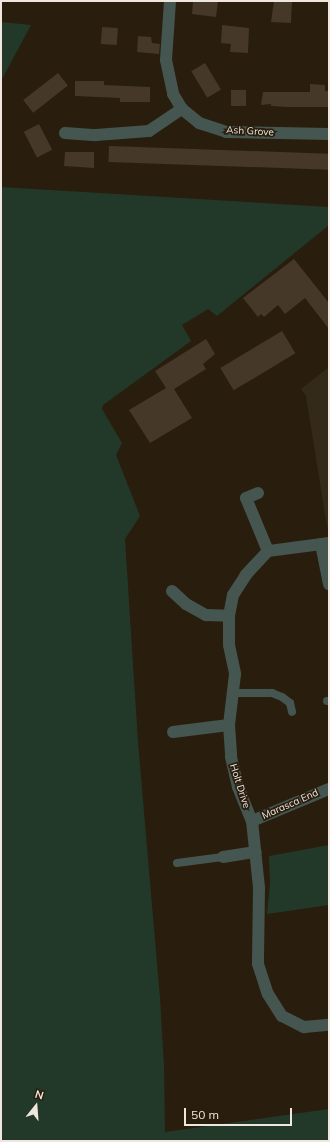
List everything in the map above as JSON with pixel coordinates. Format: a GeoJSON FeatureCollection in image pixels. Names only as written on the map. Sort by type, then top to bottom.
{"type":"FeatureCollection","features":[{"type":"Feature","properties":{"kind":"street"},"geometry":{"type":"LineString","coordinates":[[65,133],[96,136],[149,131],[182,109],[173,94],[166,60],[170,1]]}},
{"type":"Feature","properties":{"kind":"street","name":"Ash Grove"},"geometry":{"type":"LineString","coordinates":[[182,109],[199,123],[226,132],[329,134]]}},
{"type":"Feature","properties":{"kind":"street"},"geometry":{"type":"LineString","coordinates":[[258,493],[246,498],[268,551],[325,544],[329,584]]}},
{"type":"Feature","properties":{"kind":"street","name":"Holt Drive"},"geometry":{"type":"LineString","coordinates":[[268,551],[246,575],[233,595],[229,616],[229,645],[235,674],[234,693],[229,725],[231,757],[238,787],[252,821],[259,888],[258,964],[268,994],[282,1016],[304,1027],[329,1025]]}},
{"type":"Feature","properties":{"kind":"street"},"geometry":{"type":"LineString","coordinates":[[172,591],[186,604],[206,615],[229,616]]}},
{"type":"Feature","properties":{"kind":"street"},"geometry":{"type":"LineString","coordinates":[[173,732],[229,725]]}},
{"type":"Feature","properties":{"kind":"street","name":"Marasca End"},"geometry":{"type":"LineString","coordinates":[[252,821],[329,789]]}},
{"type":"Feature","properties":{"kind":"street"},"geometry":{"type":"LineString","coordinates":[[223,857],[256,852]]}},
{"type":"Feature","properties":{"kind":"lane"},"geometry":{"type":"LineString","coordinates":[[234,693],[272,693],[282,697],[290,704],[292,712]]}},
{"type":"Feature","properties":{"kind":"lane"},"geometry":{"type":"LineString","coordinates":[[177,863],[223,857]]}},
{"type":"Feature","properties":{"kind":"shaded area"},"geometry":{"type":"Polygon","coordinates":[[[329,367],[329,527],[327,527],[306,396],[301,389],[329,367]]]}},
{"type":"Feature","properties":{"kind":"green space"},"geometry":{"type":"Polygon","coordinates":[[[1,22],[31,25],[1,81],[1,22]]]}},
{"type":"Feature","properties":{"kind":"green space"},"geometry":{"type":"Polygon","coordinates":[[[1,187],[329,207],[329,225],[217,316],[208,309],[182,325],[191,341],[103,405],[102,409],[122,443],[116,455],[140,516],[125,539],[138,742],[160,998],[164,1066],[165,1132],[329,1109],[329,1141],[1,1141],[1,187]]]}},
{"type":"Feature","properties":{"kind":"green space"},"geometry":{"type":"Polygon","coordinates":[[[329,845],[329,905],[267,914],[270,884],[269,856],[329,845]]]}},
{"type":"Feature","properties":{"kind":"building"},"geometry":{"type":"Polygon","coordinates":[[[193,1],[218,1],[216,17],[192,14],[193,1]]]}},
{"type":"Feature","properties":{"kind":"building"},"geometry":{"type":"Polygon","coordinates":[[[274,1],[292,1],[291,23],[271,22],[274,1]]]}},
{"type":"Feature","properties":{"kind":"building"},"geometry":{"type":"Polygon","coordinates":[[[222,25],[249,28],[248,53],[230,52],[231,44],[221,43],[222,25]]]}},
{"type":"Feature","properties":{"kind":"building"},"geometry":{"type":"Polygon","coordinates":[[[102,27],[118,28],[117,45],[101,44],[102,27]]]}},
{"type":"Feature","properties":{"kind":"building"},"geometry":{"type":"Polygon","coordinates":[[[138,36],[151,37],[152,43],[160,44],[159,54],[137,52],[138,36]]]}},
{"type":"Feature","properties":{"kind":"building"},"geometry":{"type":"Polygon","coordinates":[[[205,63],[221,90],[207,98],[191,71],[205,63]]]}},
{"type":"Feature","properties":{"kind":"building"},"geometry":{"type":"Polygon","coordinates":[[[58,73],[68,86],[33,113],[23,100],[58,73]]]}},
{"type":"Feature","properties":{"kind":"building"},"geometry":{"type":"Polygon","coordinates":[[[75,81],[104,81],[104,85],[150,87],[150,102],[120,102],[120,98],[75,96],[75,81]]]}},
{"type":"Feature","properties":{"kind":"building"},"geometry":{"type":"Polygon","coordinates":[[[310,84],[325,85],[325,91],[329,91],[329,107],[286,107],[271,106],[271,104],[261,105],[263,92],[310,92],[310,84]]]}},
{"type":"Feature","properties":{"kind":"building"},"geometry":{"type":"Polygon","coordinates":[[[231,90],[246,90],[246,106],[231,106],[231,90]]]}},
{"type":"Feature","properties":{"kind":"building"},"geometry":{"type":"Polygon","coordinates":[[[39,124],[52,150],[37,158],[24,132],[39,124]]]}},
{"type":"Feature","properties":{"kind":"building"},"geometry":{"type":"Polygon","coordinates":[[[109,146],[329,154],[328,170],[108,162],[109,146]]]}},
{"type":"Feature","properties":{"kind":"building"},"geometry":{"type":"Polygon","coordinates":[[[65,152],[94,152],[94,168],[64,166],[65,152]]]}},
{"type":"Feature","properties":{"kind":"building"},"geometry":{"type":"Polygon","coordinates":[[[294,259],[329,303],[329,329],[305,298],[285,314],[278,305],[264,317],[261,314],[258,317],[243,298],[294,259]]]}},
{"type":"Feature","properties":{"kind":"building"},"geometry":{"type":"Polygon","coordinates":[[[282,331],[295,353],[234,390],[220,368],[282,331]]]}},
{"type":"Feature","properties":{"kind":"building"},"geometry":{"type":"Polygon","coordinates":[[[206,339],[215,354],[203,364],[206,369],[174,389],[192,418],[150,443],[129,410],[166,388],[155,371],[206,339]]]}}]}
